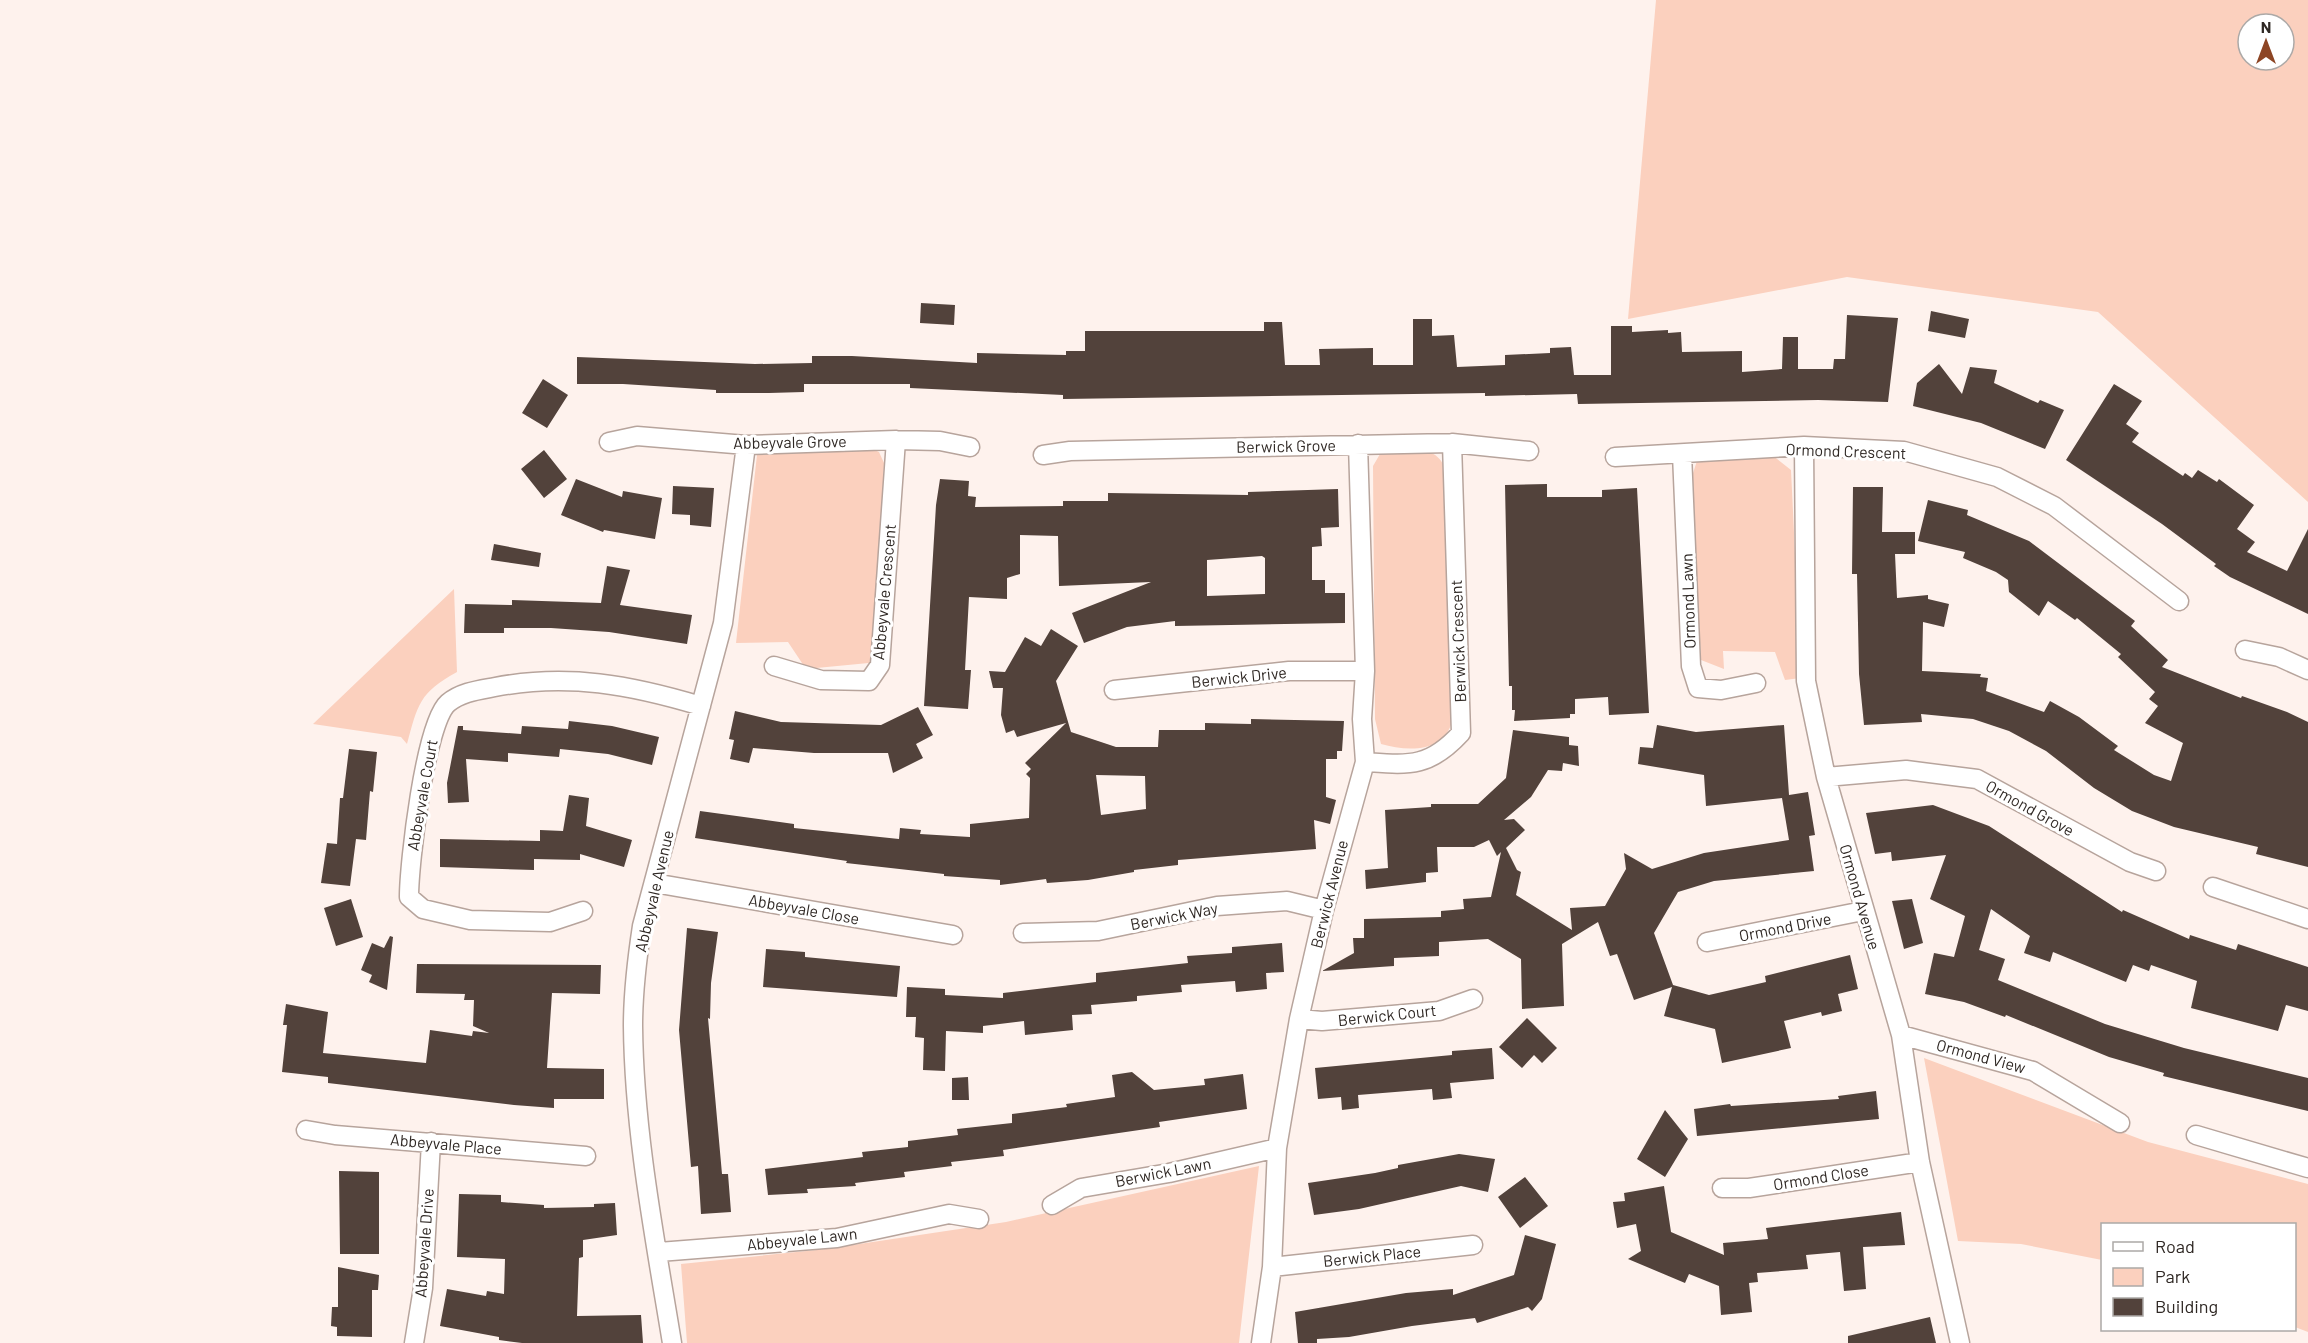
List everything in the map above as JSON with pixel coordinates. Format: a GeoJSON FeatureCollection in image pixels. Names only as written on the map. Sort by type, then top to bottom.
{"type":"FeatureCollection","features":[{"type":"Feature","properties":{"kind":"street","name":"Abbeyvale Grove"},"geometry":{"type":"LineString","coordinates":[[609,442],[637,436],[746,445],[896,440],[940,441],[970,447]]}},
{"type":"Feature","properties":{"kind":"street","name":"Abbeyvale Crescent"},"geometry":{"type":"LineString","coordinates":[[774,666],[821,680],[868,681],[879,665],[896,440]]}},
{"type":"Feature","properties":{"kind":"street","name":"Berwick Grove"},"geometry":{"type":"LineString","coordinates":[[1043,455],[1070,452],[1452,443],[1529,451]]}},
{"type":"Feature","properties":{"kind":"street","name":"Berwick Crescent"},"geometry":{"type":"LineString","coordinates":[[1365,762],[1406,765],[1443,752],[1461,733],[1452,443]]}},
{"type":"Feature","properties":{"kind":"street","name":"Berwick Avenue"},"geometry":{"type":"LineString","coordinates":[[1261,1343],[1272,1267],[1277,1148],[1299,1018],[1324,910],[1365,762],[1362,719],[1365,671],[1358,444]]}},
{"type":"Feature","properties":{"kind":"street","name":"Abbeyvale Avenue"},"geometry":{"type":"LineString","coordinates":[[672,1343],[637,1104],[633,1024],[642,926],[723,623],[746,445]]}},
{"type":"Feature","properties":{"kind":"street","name":"Ormond Crescent"},"geometry":{"type":"LineString","coordinates":[[1615,457],[1804,446],[1904,451],[1997,477],[2054,506],[2180,601]]}},
{"type":"Feature","properties":{"kind":"street","name":"Ormond Avenue"},"geometry":{"type":"LineString","coordinates":[[1804,446],[1806,681],[1826,777],[1900,1035],[1920,1162],[1960,1343]]}},
{"type":"Feature","properties":{"kind":"street","name":"Ormond Lawn"},"geometry":{"type":"LineString","coordinates":[[1682,454],[1691,666],[1698,688],[1721,690],[1756,683]]}},
{"type":"Feature","properties":{"kind":"street"},"geometry":{"type":"LineString","coordinates":[[2245,650],[2279,657],[2308,670]]}},
{"type":"Feature","properties":{"kind":"street","name":"Berwick Drive"},"geometry":{"type":"LineString","coordinates":[[1114,690],[1289,671],[1365,671]]}},
{"type":"Feature","properties":{"kind":"street","name":"Abbeyvale Court"},"geometry":{"type":"LineString","coordinates":[[583,911],[550,922],[470,920],[423,909],[409,897],[409,865],[434,728],[447,704],[469,692],[517,683],[590,681],[647,690],[701,706]]}},
{"type":"Feature","properties":{"kind":"street","name":"Ormond Grove"},"geometry":{"type":"LineString","coordinates":[[1826,777],[1906,770],[1977,779],[2130,862],[2156,871]]}},
{"type":"Feature","properties":{"kind":"street","name":"Abbeyvale Close"},"geometry":{"type":"LineString","coordinates":[[654,883],[953,935]]}},
{"type":"Feature","properties":{"kind":"street"},"geometry":{"type":"LineString","coordinates":[[2213,886],[2308,919]]}},
{"type":"Feature","properties":{"kind":"street","name":"Berwick Way"},"geometry":{"type":"LineString","coordinates":[[1023,933],[1098,931],[1217,906],[1287,902],[1324,910]]}},
{"type":"Feature","properties":{"kind":"street","name":"Ormond Drive"},"geometry":{"type":"LineString","coordinates":[[1707,942],[1863,911]]}},
{"type":"Feature","properties":{"kind":"street","name":"Berwick Court"},"geometry":{"type":"LineString","coordinates":[[1299,1018],[1322,1021],[1439,1011],[1473,999]]}},
{"type":"Feature","properties":{"kind":"street","name":"Ormond View"},"geometry":{"type":"LineString","coordinates":[[1900,1035],[2033,1071],[2120,1123]]}},
{"type":"Feature","properties":{"kind":"street","name":"Abbeyvale Place"},"geometry":{"type":"LineString","coordinates":[[306,1130],[335,1135],[586,1156]]}},
{"type":"Feature","properties":{"kind":"street"},"geometry":{"type":"LineString","coordinates":[[2196,1135],[2308,1168]]}},
{"type":"Feature","properties":{"kind":"street","name":"Abbeyvale Drive"},"geometry":{"type":"LineString","coordinates":[[414,1343],[423,1288],[431,1142]]}},
{"type":"Feature","properties":{"kind":"street","name":"Berwick Lawn"},"geometry":{"type":"LineString","coordinates":[[1052,1205],[1080,1188],[1169,1173],[1277,1148]]}},
{"type":"Feature","properties":{"kind":"street","name":"Ormond Close"},"geometry":{"type":"LineString","coordinates":[[1722,1188],[1749,1188],[1920,1162]]}},
{"type":"Feature","properties":{"kind":"street","name":"Abbeyvale Lawn"},"geometry":{"type":"LineString","coordinates":[[659,1252],[837,1238],[949,1214],[979,1219]]}},
{"type":"Feature","properties":{"kind":"street","name":"Berwick Place"},"geometry":{"type":"LineString","coordinates":[[1272,1267],[1473,1245]]}},
{"type":"Feature","properties":{"kind":"green space"},"geometry":{"type":"Polygon","coordinates":[[[1656,0],[2308,0],[2308,502],[2098,312],[1847,277],[1628,319],[1656,0]]]}},
{"type":"Feature","properties":{"kind":"green space"},"geometry":{"type":"Polygon","coordinates":[[[870,448],[879,452],[884,463],[879,662],[806,669],[788,642],[736,643],[757,455],[870,448]]]}},
{"type":"Feature","properties":{"kind":"green space"},"geometry":{"type":"Polygon","coordinates":[[[1408,449],[1433,454],[1444,466],[1453,716],[1450,728],[1444,737],[1426,747],[1415,748],[1381,744],[1375,719],[1373,466],[1380,454],[1408,449]]]}},
{"type":"Feature","properties":{"kind":"green space"},"geometry":{"type":"Polygon","coordinates":[[[1772,455],[1791,470],[1801,678],[1785,680],[1775,652],[1723,651],[1724,669],[1701,660],[1691,479],[1697,461],[1772,455]]]}},
{"type":"Feature","properties":{"kind":"green space"},"geometry":{"type":"Polygon","coordinates":[[[454,589],[457,672],[427,693],[414,719],[407,744],[401,737],[313,724],[454,589]]]}},
{"type":"Feature","properties":{"kind":"green space"},"geometry":{"type":"Polygon","coordinates":[[[1924,1058],[2148,1142],[2308,1184],[2308,1332],[2296,1327],[2296,1223],[2101,1223],[2101,1260],[2021,1244],[1958,1241],[1924,1058]]]}},
{"type":"Feature","properties":{"kind":"green space"},"geometry":{"type":"Polygon","coordinates":[[[1259,1166],[1239,1343],[687,1343],[681,1264],[826,1249],[1006,1222],[1259,1166]]]}},
{"type":"Feature","properties":{"kind":"building"},"geometry":{"type":"Polygon","coordinates":[[[921,303],[955,305],[954,325],[920,323],[921,303]]]}},
{"type":"Feature","properties":{"kind":"building"},"geometry":{"type":"Polygon","coordinates":[[[1931,311],[1969,319],[1965,338],[1928,331],[1931,311]]]}},
{"type":"Feature","properties":{"kind":"building"},"geometry":{"type":"Polygon","coordinates":[[[1847,315],[1898,318],[1888,402],[1818,400],[1578,404],[1577,394],[1485,396],[1485,393],[1063,399],[1063,395],[910,388],[910,384],[804,384],[804,392],[716,393],[716,390],[623,384],[577,384],[577,357],[755,364],[812,363],[812,356],[852,356],[977,363],[977,353],[1066,355],[1066,351],[1085,351],[1085,331],[1264,331],[1264,322],[1282,322],[1285,365],[1320,365],[1319,349],[1373,348],[1373,365],[1413,365],[1413,319],[1432,319],[1432,336],[1454,335],[1457,367],[1505,365],[1505,355],[1550,353],[1550,348],[1571,347],[1574,375],[1611,375],[1611,326],[1632,326],[1632,332],[1668,330],[1668,333],[1681,332],[1682,352],[1742,351],[1742,372],[1782,369],[1783,337],[1798,337],[1798,369],[1833,369],[1834,359],[1845,359],[1847,315]]]}},
{"type":"Feature","properties":{"kind":"building"},"geometry":{"type":"Polygon","coordinates":[[[1939,364],[1962,394],[1970,367],[1997,370],[1994,383],[2038,403],[2040,400],[2064,410],[2045,449],[1981,423],[1913,406],[1917,383],[1939,364]]]}},
{"type":"Feature","properties":{"kind":"building"},"geometry":{"type":"Polygon","coordinates":[[[543,379],[568,395],[547,428],[522,413],[543,379]]]}},
{"type":"Feature","properties":{"kind":"building"},"geometry":{"type":"Polygon","coordinates":[[[2114,384],[2142,401],[2126,424],[2139,433],[2132,442],[2183,476],[2185,473],[2192,478],[2198,470],[2217,482],[2219,479],[2254,505],[2237,529],[2255,542],[2247,552],[2287,571],[2308,529],[2308,614],[2230,577],[2162,524],[2066,460],[2114,384]]]}},
{"type":"Feature","properties":{"kind":"building"},"geometry":{"type":"Polygon","coordinates":[[[544,450],[567,479],[544,498],[521,469],[544,450]]]}},
{"type":"Feature","properties":{"kind":"building"},"geometry":{"type":"Polygon","coordinates":[[[576,479],[622,497],[623,491],[662,498],[655,539],[604,530],[603,532],[561,515],[576,479]]]}},
{"type":"Feature","properties":{"kind":"building"},"geometry":{"type":"Polygon","coordinates":[[[940,479],[969,481],[968,496],[976,497],[975,507],[1063,506],[1063,501],[1108,501],[1108,493],[1248,495],[1248,492],[1338,489],[1339,527],[1321,528],[1322,546],[1312,547],[1312,580],[1325,580],[1325,593],[1345,593],[1345,623],[1175,626],[1175,621],[1127,627],[1084,643],[1072,613],[1151,582],[1059,586],[1058,536],[1020,535],[1020,574],[1007,578],[1007,599],[969,597],[965,670],[971,670],[968,709],[924,706],[936,505],[940,479]],[[1262,556],[1207,560],[1207,596],[1265,594],[1265,558],[1262,556]]]}},
{"type":"Feature","properties":{"kind":"building"},"geometry":{"type":"Polygon","coordinates":[[[1547,484],[1547,497],[1602,497],[1602,490],[1637,488],[1649,713],[1609,715],[1608,697],[1575,699],[1575,714],[1570,714],[1570,718],[1514,721],[1512,686],[1509,686],[1505,485],[1547,484]]]}},
{"type":"Feature","properties":{"kind":"building"},"geometry":{"type":"Polygon","coordinates":[[[673,486],[714,488],[711,527],[690,525],[690,515],[672,514],[673,486]]]}},
{"type":"Feature","properties":{"kind":"building"},"geometry":{"type":"Polygon","coordinates":[[[1853,487],[1883,487],[1882,532],[1915,532],[1915,554],[1895,554],[1897,598],[1928,595],[1928,599],[1949,604],[1944,627],[1923,622],[1922,671],[1981,674],[1980,677],[1988,678],[1986,691],[2044,712],[2050,701],[2079,717],[2118,746],[2114,750],[2154,775],[2171,781],[2183,743],[2145,723],[2158,706],[2149,699],[2155,692],[2118,657],[2121,654],[2077,618],[2075,620],[2048,601],[2039,616],[2009,592],[2008,580],[1996,572],[1963,558],[1965,552],[1918,541],[1928,500],[1968,510],[1967,515],[2029,541],[2135,621],[2131,626],[2168,660],[2162,667],[2241,698],[2242,696],[2287,712],[2308,722],[2308,867],[2256,854],[2258,847],[2174,827],[2132,811],[2094,788],[2046,751],[2009,731],[1973,719],[1921,714],[1922,722],[1864,725],[1859,674],[1857,574],[1852,574],[1853,487]]]}},
{"type":"Feature","properties":{"kind":"building"},"geometry":{"type":"Polygon","coordinates":[[[494,544],[541,553],[539,567],[491,560],[494,544]]]}},
{"type":"Feature","properties":{"kind":"building"},"geometry":{"type":"Polygon","coordinates":[[[607,566],[630,570],[620,605],[692,615],[687,644],[609,632],[551,628],[504,628],[504,633],[464,633],[465,604],[512,605],[512,600],[601,603],[607,566]]]}},
{"type":"Feature","properties":{"kind":"building"},"geometry":{"type":"Polygon","coordinates":[[[1051,629],[1078,646],[1056,681],[1071,732],[1116,747],[1158,747],[1159,730],[1205,730],[1205,723],[1251,724],[1251,719],[1344,721],[1342,751],[1337,751],[1337,759],[1326,759],[1326,797],[1336,800],[1330,824],[1314,820],[1316,849],[1178,860],[1178,865],[1134,870],[1134,872],[1088,880],[1047,883],[1046,879],[1000,885],[1000,880],[944,876],[944,874],[846,863],[847,861],[695,838],[700,811],[794,824],[794,828],[899,839],[900,828],[921,830],[920,834],[970,837],[970,824],[1029,818],[1030,778],[1026,774],[1031,769],[1025,763],[1066,723],[1017,737],[1014,730],[1006,733],[1001,715],[1003,688],[993,688],[989,671],[1005,672],[1025,637],[1041,646],[1051,629]],[[1096,775],[1101,815],[1146,809],[1145,776],[1096,775]]]}},
{"type":"Feature","properties":{"kind":"building"},"geometry":{"type":"Polygon","coordinates":[[[918,707],[933,735],[916,744],[923,758],[893,773],[888,753],[814,753],[753,748],[749,763],[730,759],[734,740],[729,739],[735,711],[781,722],[881,725],[918,707]]]}},
{"type":"Feature","properties":{"kind":"building"},"geometry":{"type":"Polygon","coordinates":[[[569,721],[612,726],[659,737],[652,765],[608,754],[560,749],[559,757],[508,753],[508,762],[466,759],[469,802],[448,803],[447,783],[458,726],[463,726],[463,730],[521,734],[522,726],[568,729],[569,721]]]}},
{"type":"Feature","properties":{"kind":"building"},"geometry":{"type":"Polygon","coordinates":[[[1657,725],[1696,732],[1784,725],[1789,795],[1808,792],[1815,835],[1809,836],[1814,871],[1714,881],[1678,892],[1654,933],[1673,985],[1709,995],[1766,982],[1765,976],[1850,955],[1858,989],[1838,994],[1842,1011],[1822,1016],[1821,1012],[1784,1021],[1791,1048],[1722,1063],[1715,1029],[1664,1016],[1672,987],[1634,1000],[1617,954],[1610,956],[1598,922],[1562,944],[1564,1006],[1522,1009],[1521,959],[1488,939],[1439,942],[1439,956],[1394,958],[1394,966],[1322,971],[1354,953],[1353,938],[1364,938],[1364,919],[1441,917],[1441,911],[1464,909],[1463,899],[1491,897],[1501,852],[1497,856],[1489,840],[1474,847],[1437,847],[1438,872],[1426,873],[1426,882],[1366,889],[1365,870],[1388,868],[1385,810],[1431,807],[1431,804],[1478,804],[1506,778],[1513,730],[1569,737],[1569,745],[1578,746],[1579,766],[1563,763],[1562,771],[1548,770],[1531,797],[1504,820],[1514,819],[1525,830],[1506,848],[1517,870],[1521,872],[1516,895],[1572,930],[1570,908],[1605,906],[1626,869],[1624,853],[1652,869],[1704,853],[1789,840],[1782,798],[1706,806],[1704,775],[1638,764],[1640,747],[1653,748],[1657,725]]]}},
{"type":"Feature","properties":{"kind":"building"},"geometry":{"type":"Polygon","coordinates":[[[349,749],[377,752],[373,792],[370,791],[366,840],[356,839],[350,886],[321,883],[327,843],[337,844],[340,798],[343,798],[349,749]]]}},
{"type":"Feature","properties":{"kind":"building"},"geometry":{"type":"Polygon","coordinates":[[[569,795],[589,798],[586,826],[632,840],[624,867],[580,854],[580,860],[534,859],[534,870],[440,867],[440,839],[540,841],[540,830],[563,831],[569,795]]]}},
{"type":"Feature","properties":{"kind":"building"},"geometry":{"type":"Polygon","coordinates":[[[1933,805],[1989,826],[2122,912],[2123,910],[2189,939],[2190,935],[2236,950],[2238,944],[2308,967],[2308,1011],[2286,1005],[2278,1031],[2191,1008],[2197,981],[2151,965],[2149,971],[2133,965],[2126,982],[2053,952],[2050,962],[2024,953],[2030,936],[1991,909],[1979,950],[2005,959],[1998,980],[2105,1024],[2184,1048],[2308,1078],[2308,1111],[2163,1076],[2164,1073],[2109,1057],[2006,1015],[2005,1017],[1964,1002],[1925,994],[1934,953],[1954,957],[1965,916],[1930,899],[1946,855],[1892,861],[1891,852],[1875,854],[1866,813],[1933,805]]]}},
{"type":"Feature","properties":{"kind":"building"},"geometry":{"type":"Polygon","coordinates":[[[351,899],[363,937],[336,946],[324,908],[351,899]]]}},
{"type":"Feature","properties":{"kind":"building"},"geometry":{"type":"Polygon","coordinates":[[[1912,899],[1923,943],[1904,949],[1892,901],[1912,899]]]}},
{"type":"Feature","properties":{"kind":"building"},"geometry":{"type":"Polygon","coordinates":[[[687,928],[718,932],[711,983],[710,1019],[708,1018],[722,1174],[728,1174],[731,1212],[701,1214],[698,1166],[691,1167],[679,1030],[687,928]]]}},
{"type":"Feature","properties":{"kind":"building"},"geometry":{"type":"Polygon","coordinates":[[[390,936],[393,937],[387,990],[369,982],[372,975],[361,970],[372,943],[384,948],[390,936]]]}},
{"type":"Feature","properties":{"kind":"building"},"geometry":{"type":"Polygon","coordinates":[[[1282,943],[1284,972],[1266,973],[1267,989],[1236,992],[1235,981],[1181,985],[1182,992],[1137,996],[1137,1001],[1091,1005],[1092,1014],[1072,1015],[1073,1030],[1025,1035],[1024,1021],[983,1026],[983,1033],[946,1031],[945,1071],[923,1070],[924,1038],[915,1037],[916,1017],[906,1017],[907,987],[945,989],[945,995],[1003,998],[1003,993],[1096,982],[1096,973],[1188,963],[1187,956],[1232,953],[1232,947],[1282,943]]]}},
{"type":"Feature","properties":{"kind":"building"},"geometry":{"type":"Polygon","coordinates":[[[766,949],[805,952],[805,957],[900,966],[897,997],[763,987],[766,949]]]}},
{"type":"Feature","properties":{"kind":"building"},"geometry":{"type":"Polygon","coordinates":[[[417,964],[601,965],[600,994],[552,993],[547,1068],[604,1069],[604,1099],[554,1099],[554,1108],[514,1105],[328,1083],[328,1077],[282,1072],[287,1025],[283,1025],[286,1004],[328,1012],[323,1053],[426,1063],[430,1030],[472,1036],[473,1031],[489,1033],[473,1026],[474,1000],[464,1000],[465,994],[416,993],[417,964]]]}},
{"type":"Feature","properties":{"kind":"building"},"geometry":{"type":"Polygon","coordinates":[[[1527,1018],[1557,1048],[1542,1063],[1534,1055],[1522,1068],[1499,1047],[1527,1018]]]}},
{"type":"Feature","properties":{"kind":"building"},"geometry":{"type":"Polygon","coordinates":[[[1492,1048],[1494,1079],[1450,1083],[1452,1098],[1433,1100],[1432,1089],[1358,1095],[1359,1108],[1342,1110],[1341,1097],[1318,1099],[1315,1068],[1452,1055],[1452,1051],[1492,1048]]]}},
{"type":"Feature","properties":{"kind":"building"},"geometry":{"type":"Polygon","coordinates":[[[1132,1072],[1154,1090],[1205,1085],[1204,1079],[1243,1074],[1247,1109],[1159,1122],[1160,1127],[1003,1150],[1004,1156],[951,1162],[952,1166],[904,1172],[905,1177],[855,1183],[856,1186],[807,1189],[808,1193],[768,1195],[765,1169],[863,1157],[862,1152],[908,1147],[908,1141],[958,1135],[957,1129],[1012,1123],[1012,1114],[1067,1107],[1066,1104],[1115,1097],[1112,1075],[1132,1072]]]}},
{"type":"Feature","properties":{"kind":"building"},"geometry":{"type":"Polygon","coordinates":[[[968,1077],[969,1100],[952,1100],[952,1078],[968,1077]]]}},
{"type":"Feature","properties":{"kind":"building"},"geometry":{"type":"Polygon","coordinates":[[[1876,1091],[1879,1119],[1697,1136],[1694,1109],[1730,1104],[1731,1106],[1839,1099],[1838,1096],[1876,1091]]]}},
{"type":"Feature","properties":{"kind":"building"},"geometry":{"type":"Polygon","coordinates":[[[1665,1110],[1688,1139],[1665,1177],[1637,1159],[1665,1110]]]}},
{"type":"Feature","properties":{"kind":"building"},"geometry":{"type":"Polygon","coordinates":[[[1459,1154],[1495,1159],[1488,1192],[1461,1186],[1359,1209],[1314,1215],[1308,1183],[1375,1173],[1398,1168],[1398,1165],[1459,1154]]]}},
{"type":"Feature","properties":{"kind":"building"},"geometry":{"type":"Polygon","coordinates":[[[339,1171],[379,1172],[379,1254],[340,1254],[339,1171]]]}},
{"type":"Feature","properties":{"kind":"building"},"geometry":{"type":"Polygon","coordinates":[[[1525,1177],[1548,1206],[1520,1228],[1498,1197],[1525,1177]]]}},
{"type":"Feature","properties":{"kind":"building"},"geometry":{"type":"Polygon","coordinates":[[[1664,1186],[1671,1232],[1724,1255],[1723,1243],[1768,1239],[1766,1228],[1901,1212],[1905,1245],[1863,1247],[1866,1289],[1844,1291],[1840,1252],[1806,1255],[1808,1269],[1757,1273],[1758,1282],[1749,1283],[1752,1312],[1721,1315],[1719,1286],[1689,1274],[1685,1283],[1628,1259],[1641,1251],[1636,1224],[1617,1228],[1613,1202],[1625,1201],[1624,1193],[1664,1186]]]}},
{"type":"Feature","properties":{"kind":"building"},"geometry":{"type":"Polygon","coordinates":[[[459,1194],[501,1195],[501,1202],[544,1205],[544,1208],[594,1207],[594,1204],[615,1203],[617,1235],[583,1240],[583,1257],[579,1258],[577,1316],[641,1315],[643,1343],[522,1343],[440,1326],[447,1289],[486,1296],[487,1291],[504,1294],[505,1259],[457,1257],[459,1194]]]}},
{"type":"Feature","properties":{"kind":"building"},"geometry":{"type":"Polygon","coordinates":[[[1525,1235],[1556,1244],[1542,1299],[1532,1311],[1528,1307],[1477,1323],[1475,1318],[1349,1337],[1317,1339],[1317,1343],[1298,1343],[1295,1312],[1406,1293],[1453,1289],[1453,1295],[1514,1275],[1525,1235]]]}},
{"type":"Feature","properties":{"kind":"building"},"geometry":{"type":"Polygon","coordinates":[[[338,1267],[379,1275],[378,1290],[372,1290],[372,1337],[337,1336],[337,1327],[331,1326],[332,1307],[338,1307],[338,1267]]]}},
{"type":"Feature","properties":{"kind":"building"},"geometry":{"type":"Polygon","coordinates":[[[1930,1317],[1936,1343],[1848,1343],[1848,1336],[1930,1317]]]}}]}
